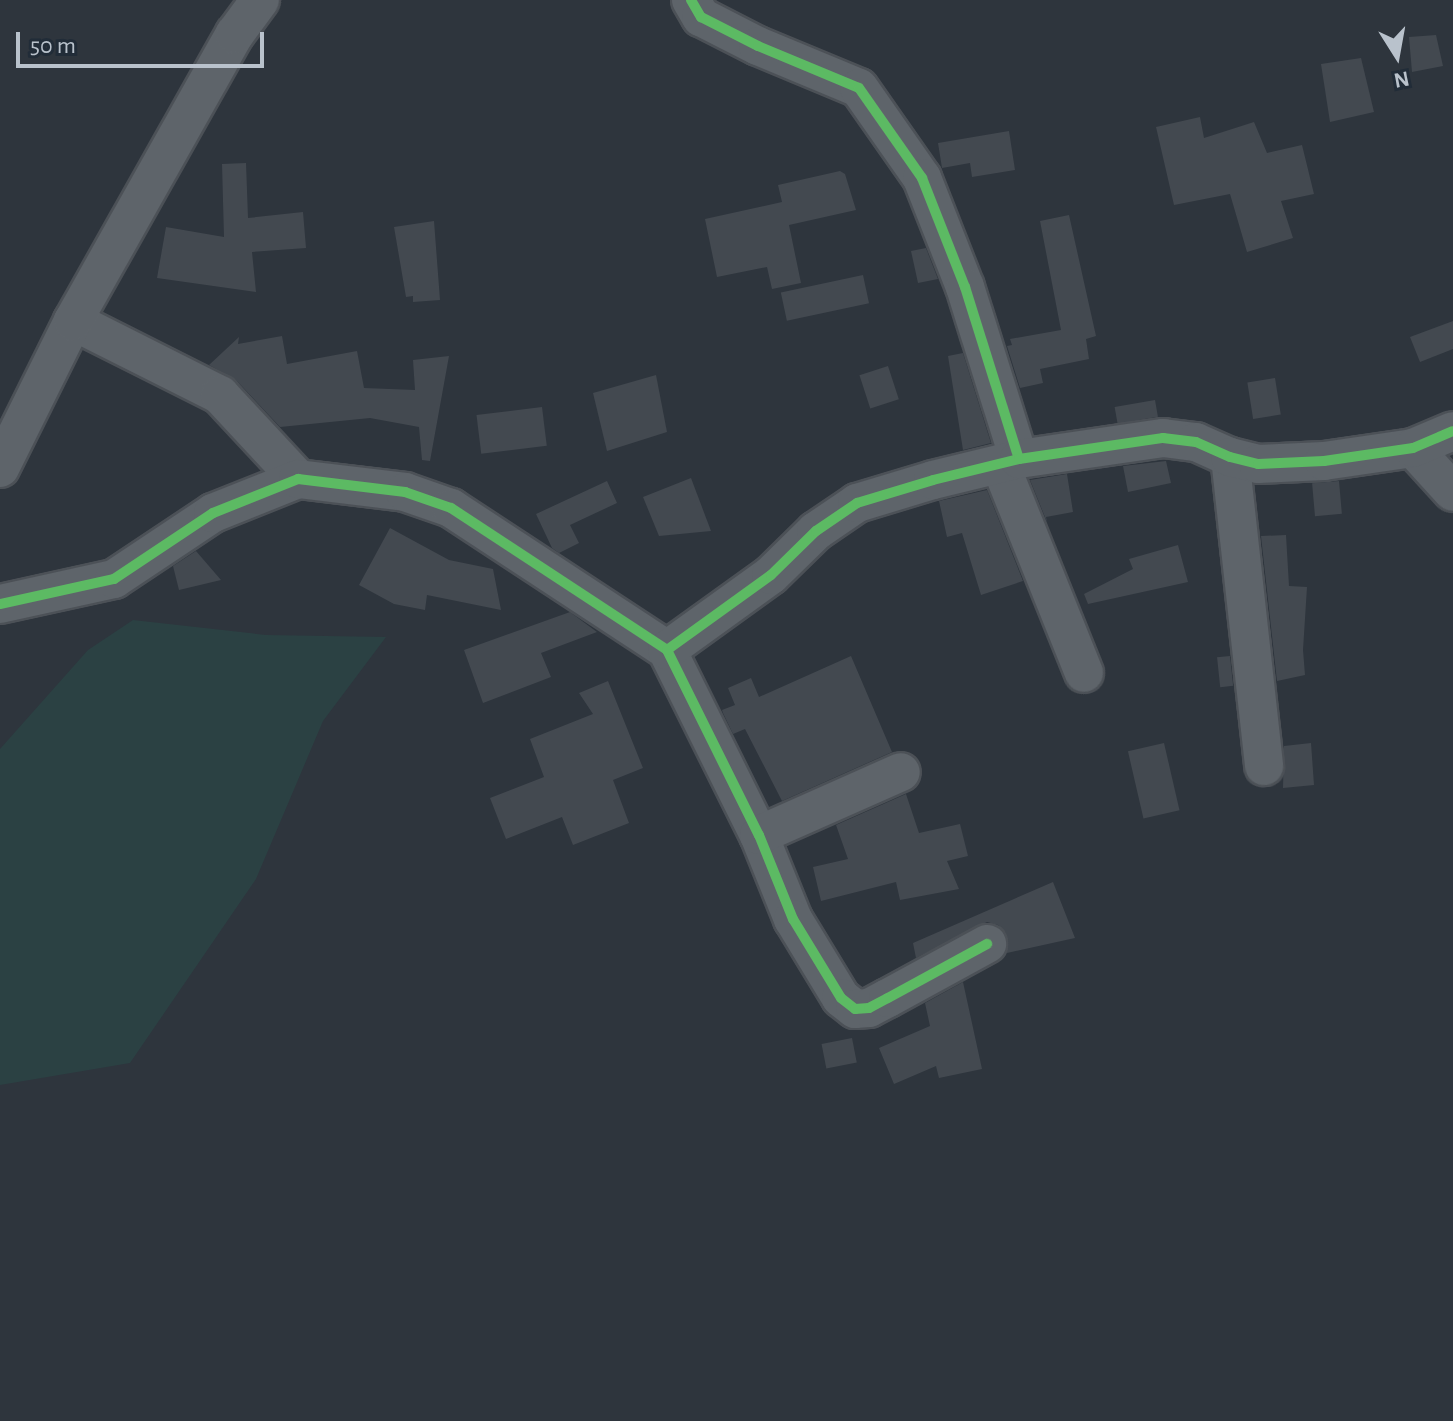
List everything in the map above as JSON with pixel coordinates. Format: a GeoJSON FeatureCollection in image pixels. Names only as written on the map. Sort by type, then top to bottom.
{"type":"FeatureCollection","features":[{"type":"Feature","properties":{"kind":"street"},"geometry":{"type":"LineString","coordinates":[[0,468],[73,321],[235,34],[260,0]]}},
{"type":"Feature","properties":{"kind":"street"},"geometry":{"type":"LineString","coordinates":[[691,0],[701,17],[758,46],[859,88],[922,178],[965,287],[1009,461],[1084,673]]}},
{"type":"Feature","properties":{"kind":"street"},"geometry":{"type":"LineString","coordinates":[[73,321],[220,395],[298,479]]}},
{"type":"Feature","properties":{"kind":"street"},"geometry":{"type":"LineString","coordinates":[[667,650],[771,575],[816,531],[857,503],[1009,461],[1163,438],[1196,442],[1230,457],[1258,464],[1324,461],[1413,448],[1453,431]]}},
{"type":"Feature","properties":{"kind":"street"},"geometry":{"type":"LineString","coordinates":[[1413,448],[1453,492]]}},
{"type":"Feature","properties":{"kind":"street"},"geometry":{"type":"LineString","coordinates":[[1230,457],[1264,766]]}},
{"type":"Feature","properties":{"kind":"street"},"geometry":{"type":"LineString","coordinates":[[0,604],[114,579],[213,513],[298,479],[405,492],[451,508],[667,650],[759,835],[793,919],[841,998],[855,1009],[869,1008],[987,944]]}},
{"type":"Feature","properties":{"kind":"street"},"geometry":{"type":"LineString","coordinates":[[759,835],[901,772]]}},
{"type":"Feature","properties":{"kind":"green space"},"geometry":{"type":"Polygon","coordinates":[[[133,620],[266,635],[386,637],[323,721],[256,879],[130,1063],[0,1085],[0,749],[88,650],[133,620]]]}},
{"type":"Feature","properties":{"kind":"building"},"geometry":{"type":"Polygon","coordinates":[[[1436,35],[1443,66],[1412,72],[1409,37],[1436,35]]]}},
{"type":"Feature","properties":{"kind":"building"},"geometry":{"type":"Polygon","coordinates":[[[1361,58],[1374,112],[1330,122],[1321,64],[1361,58]]]}},
{"type":"Feature","properties":{"kind":"building"},"geometry":{"type":"Polygon","coordinates":[[[1200,117],[1204,138],[1254,122],[1267,153],[1302,145],[1314,194],[1281,201],[1293,238],[1247,252],[1230,194],[1174,205],[1156,127],[1200,117]]]}},
{"type":"Feature","properties":{"kind":"building"},"geometry":{"type":"Polygon","coordinates":[[[1009,131],[1015,170],[972,177],[970,163],[942,168],[938,143],[1009,131]]]}},
{"type":"Feature","properties":{"kind":"building"},"geometry":{"type":"Polygon","coordinates":[[[246,163],[248,218],[303,212],[306,248],[252,252],[256,292],[157,278],[166,227],[224,237],[222,164],[246,163]]]}},
{"type":"Feature","properties":{"kind":"building"},"geometry":{"type":"Polygon","coordinates":[[[840,171],[845,174],[856,210],[789,225],[801,283],[772,289],[767,267],[717,277],[705,219],[782,202],[778,185],[840,171]]]}},
{"type":"Feature","properties":{"kind":"building"},"geometry":{"type":"Polygon","coordinates":[[[1069,215],[1096,336],[1086,339],[1089,359],[1040,369],[1043,383],[1020,388],[1007,346],[1012,345],[1010,339],[1061,330],[1040,221],[1069,215]]]}},
{"type":"Feature","properties":{"kind":"building"},"geometry":{"type":"Polygon","coordinates":[[[434,221],[440,300],[413,302],[413,296],[406,297],[394,227],[434,221]]]}},
{"type":"Feature","properties":{"kind":"building"},"geometry":{"type":"Polygon","coordinates":[[[926,248],[938,279],[918,283],[911,251],[926,248]]]}},
{"type":"Feature","properties":{"kind":"building"},"geometry":{"type":"Polygon","coordinates":[[[863,275],[869,303],[787,321],[781,292],[863,275]]]}},
{"type":"Feature","properties":{"kind":"building"},"geometry":{"type":"Polygon","coordinates":[[[1453,321],[1453,349],[1420,362],[1410,337],[1453,321]]]}},
{"type":"Feature","properties":{"kind":"building"},"geometry":{"type":"Polygon","coordinates":[[[282,336],[287,364],[357,351],[364,388],[415,390],[413,360],[449,356],[430,461],[422,460],[419,427],[370,418],[280,427],[236,380],[209,365],[239,337],[238,344],[282,336]]]}},
{"type":"Feature","properties":{"kind":"building"},"geometry":{"type":"Polygon","coordinates":[[[963,353],[991,443],[963,450],[948,356],[963,353]]]}},
{"type":"Feature","properties":{"kind":"building"},"geometry":{"type":"Polygon","coordinates":[[[888,366],[899,399],[870,409],[859,375],[888,366]]]}},
{"type":"Feature","properties":{"kind":"building"},"geometry":{"type":"Polygon","coordinates":[[[656,375],[667,432],[607,451],[593,393],[656,375]]]}},
{"type":"Feature","properties":{"kind":"building"},"geometry":{"type":"Polygon","coordinates":[[[1275,378],[1281,415],[1253,419],[1247,382],[1275,378]]]}},
{"type":"Feature","properties":{"kind":"building"},"geometry":{"type":"Polygon","coordinates":[[[1155,400],[1158,417],[1118,424],[1115,407],[1155,400]]]}},
{"type":"Feature","properties":{"kind":"building"},"geometry":{"type":"Polygon","coordinates":[[[542,407],[547,446],[481,454],[476,415],[542,407]]]}},
{"type":"Feature","properties":{"kind":"building"},"geometry":{"type":"Polygon","coordinates":[[[1166,461],[1171,483],[1128,492],[1123,466],[1166,461]]]}},
{"type":"Feature","properties":{"kind":"building"},"geometry":{"type":"Polygon","coordinates":[[[1067,474],[1073,512],[1046,517],[1047,522],[1030,480],[1067,474]]]}},
{"type":"Feature","properties":{"kind":"building"},"geometry":{"type":"Polygon","coordinates":[[[691,478],[711,531],[659,536],[643,497],[691,478]]]}},
{"type":"Feature","properties":{"kind":"building"},"geometry":{"type":"Polygon","coordinates":[[[607,481],[617,503],[570,525],[579,543],[559,553],[552,548],[536,514],[607,481]]]}},
{"type":"Feature","properties":{"kind":"building"},"geometry":{"type":"Polygon","coordinates":[[[1339,481],[1342,514],[1315,516],[1312,483],[1339,481]]]}},
{"type":"Feature","properties":{"kind":"building"},"geometry":{"type":"Polygon","coordinates":[[[987,490],[1023,581],[981,595],[962,533],[947,537],[939,501],[987,490]]]}},
{"type":"Feature","properties":{"kind":"building"},"geometry":{"type":"Polygon","coordinates":[[[390,528],[449,560],[493,569],[501,610],[427,595],[425,610],[394,604],[359,585],[390,528]]]}},
{"type":"Feature","properties":{"kind":"building"},"geometry":{"type":"Polygon","coordinates":[[[1286,535],[1289,586],[1307,587],[1303,650],[1305,675],[1277,681],[1261,536],[1286,535]]]}},
{"type":"Feature","properties":{"kind":"building"},"geometry":{"type":"Polygon","coordinates":[[[1178,545],[1188,582],[1088,604],[1084,594],[1133,569],[1129,559],[1178,545]]]}},
{"type":"Feature","properties":{"kind":"building"},"geometry":{"type":"Polygon","coordinates":[[[196,551],[221,580],[179,590],[173,566],[196,551]]]}},
{"type":"Feature","properties":{"kind":"building"},"geometry":{"type":"Polygon","coordinates":[[[570,612],[597,632],[541,653],[551,677],[483,703],[464,650],[570,612]]]}},
{"type":"Feature","properties":{"kind":"building"},"geometry":{"type":"Polygon","coordinates":[[[851,656],[892,752],[782,801],[745,729],[733,734],[722,710],[735,705],[728,688],[751,678],[759,697],[851,656]]]}},
{"type":"Feature","properties":{"kind":"building"},"geometry":{"type":"Polygon","coordinates":[[[1230,656],[1233,686],[1220,687],[1217,657],[1230,656]]]}},
{"type":"Feature","properties":{"kind":"building"},"geometry":{"type":"Polygon","coordinates":[[[608,681],[643,768],[613,780],[629,823],[573,845],[562,817],[506,839],[490,798],[544,777],[530,739],[593,714],[579,693],[608,681]]]}},
{"type":"Feature","properties":{"kind":"building"},"geometry":{"type":"Polygon","coordinates":[[[1164,743],[1180,810],[1143,819],[1128,751],[1164,743]]]}},
{"type":"Feature","properties":{"kind":"building"},"geometry":{"type":"Polygon","coordinates":[[[1311,743],[1314,785],[1283,788],[1284,746],[1311,743]]]}},
{"type":"Feature","properties":{"kind":"building"},"geometry":{"type":"Polygon","coordinates":[[[906,794],[919,833],[960,824],[968,856],[947,861],[959,889],[900,900],[896,882],[821,901],[813,867],[848,859],[836,825],[906,794]]]}},
{"type":"Feature","properties":{"kind":"building"},"geometry":{"type":"Polygon","coordinates":[[[1053,882],[1075,938],[1007,953],[1006,933],[998,925],[987,922],[916,958],[913,943],[1053,882]]]}},
{"type":"Feature","properties":{"kind":"building"},"geometry":{"type":"Polygon","coordinates":[[[963,982],[982,1069],[939,1078],[936,1066],[894,1084],[879,1048],[930,1026],[925,1003],[963,982]]]}},
{"type":"Feature","properties":{"kind":"building"},"geometry":{"type":"Polygon","coordinates":[[[852,1038],[857,1063],[826,1068],[822,1044],[852,1038]]]}},
{"type":"Feature","properties":{"kind":"cycle path"},"geometry":{"type":"LineString","coordinates":[[691,0],[701,17],[758,46],[859,88],[922,178],[965,287],[1019,459]]}},
{"type":"Feature","properties":{"kind":"cycle path"},"geometry":{"type":"LineString","coordinates":[[667,650],[771,575],[816,531],[857,503],[933,480],[1019,459],[1163,438],[1196,442],[1230,457],[1258,464],[1324,461],[1413,448],[1453,431]]}},
{"type":"Feature","properties":{"kind":"cycle path"},"geometry":{"type":"LineString","coordinates":[[0,604],[114,579],[213,513],[298,479],[405,492],[451,508],[667,650],[759,835],[793,919],[841,998],[855,1009],[869,1008],[987,944]]}}]}
